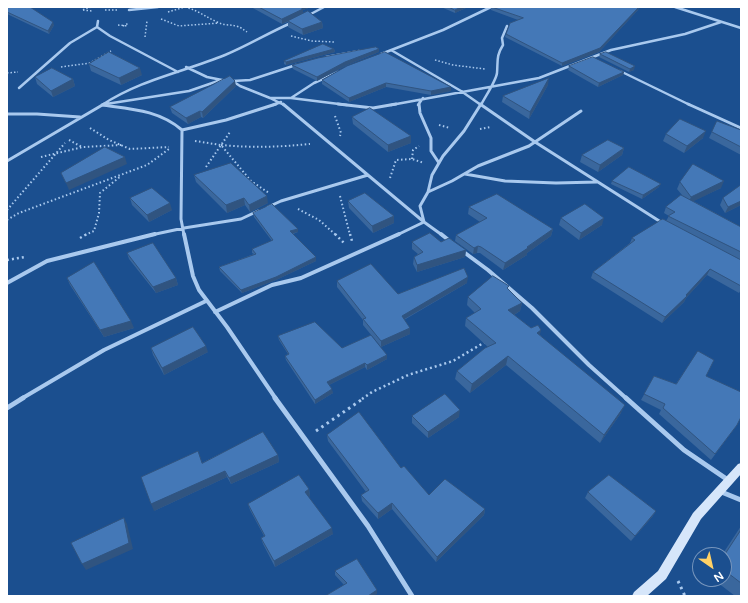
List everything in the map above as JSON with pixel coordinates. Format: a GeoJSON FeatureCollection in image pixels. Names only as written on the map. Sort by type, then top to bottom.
{"type":"FeatureCollection","features":[{"type":"Feature","properties":{"kind":"street"},"geometry":{"type":"LineString","coordinates":[[129,10],[158,7]]}},
{"type":"Feature","properties":{"kind":"street"},"geometry":{"type":"LineString","coordinates":[[302,18],[324,7]]}},
{"type":"Feature","properties":{"kind":"street"},"geometry":{"type":"LineString","coordinates":[[377,55],[443,30],[491,7]]}},
{"type":"Feature","properties":{"kind":"street"},"geometry":{"type":"LineString","coordinates":[[675,7],[741,28]]}},
{"type":"Feature","properties":{"kind":"street"},"geometry":{"type":"LineString","coordinates":[[19,88],[70,43],[97,27],[98,21]]}},
{"type":"Feature","properties":{"kind":"street"},"geometry":{"type":"LineString","coordinates":[[7,161],[102,105],[114,96],[225,55],[295,22]]}},
{"type":"Feature","properties":{"kind":"street"},"geometry":{"type":"LineString","coordinates":[[270,98],[291,98],[373,108],[395,105],[423,98],[539,78],[621,47],[685,34],[722,22]]}},
{"type":"Feature","properties":{"kind":"street"},"geometry":{"type":"LineString","coordinates":[[424,222],[420,206],[428,192],[432,175],[443,156],[464,131],[497,74],[496,64],[499,51],[503,45],[502,38],[507,26]]}},
{"type":"Feature","properties":{"kind":"street"},"geometry":{"type":"LineString","coordinates":[[97,27],[110,36],[178,72]]}},
{"type":"Feature","properties":{"kind":"street"},"geometry":{"type":"LineString","coordinates":[[325,57],[364,50]]}},
{"type":"Feature","properties":{"kind":"street"},"geometry":{"type":"LineString","coordinates":[[391,50],[461,91],[535,142],[670,228]]}},
{"type":"Feature","properties":{"kind":"street"},"geometry":{"type":"LineString","coordinates":[[592,57],[599,61]]}},
{"type":"Feature","properties":{"kind":"street"},"geometry":{"type":"LineString","coordinates":[[187,68],[208,78],[234,82],[250,80],[303,63]]}},
{"type":"Feature","properties":{"kind":"street"},"geometry":{"type":"LineString","coordinates":[[614,67],[741,128]]}},
{"type":"Feature","properties":{"kind":"street"},"geometry":{"type":"LineString","coordinates":[[182,130],[226,120],[281,102],[291,98],[318,81],[342,70]]}},
{"type":"Feature","properties":{"kind":"street"},"geometry":{"type":"LineString","coordinates":[[102,105],[189,91],[222,80]]}},
{"type":"Feature","properties":{"kind":"street"},"geometry":{"type":"LineString","coordinates":[[234,82],[240,86],[281,102],[424,222],[453,244]]}},
{"type":"Feature","properties":{"kind":"street"},"geometry":{"type":"LineString","coordinates":[[423,98],[418,105],[423,121],[431,138],[431,151],[439,163]]}},
{"type":"Feature","properties":{"kind":"street"},"geometry":{"type":"LineString","coordinates":[[102,105],[156,113],[176,124],[182,130],[180,206],[193,276],[206,301],[368,526],[412,596]]}},
{"type":"Feature","properties":{"kind":"street"},"geometry":{"type":"LineString","coordinates":[[428,192],[478,166],[529,146],[581,111]]}},
{"type":"Feature","properties":{"kind":"street"},"geometry":{"type":"LineString","coordinates":[[7,114],[37,114],[80,117]]}},
{"type":"Feature","properties":{"kind":"street"},"geometry":{"type":"LineString","coordinates":[[7,283],[47,261],[112,244],[184,228],[241,219],[282,201],[368,174]]}},
{"type":"Feature","properties":{"kind":"street"},"geometry":{"type":"LineString","coordinates":[[465,174],[504,181],[556,183],[598,182]]}},
{"type":"Feature","properties":{"kind":"street"},"geometry":{"type":"LineString","coordinates":[[215,312],[272,286],[301,278],[330,266],[380,244],[424,222]]}},
{"type":"Feature","properties":{"kind":"street"},"geometry":{"type":"LineString","coordinates":[[459,248],[488,270],[532,308],[589,365],[684,450],[729,480]]}},
{"type":"Feature","properties":{"kind":"street"},"geometry":{"type":"LineString","coordinates":[[7,408],[134,335],[206,301]]}},
{"type":"Feature","properties":{"kind":"street"},"geometry":{"type":"LineString","coordinates":[[638,596],[662,575],[697,516],[741,466]]}},
{"type":"Feature","properties":{"kind":"street"},"geometry":{"type":"LineString","coordinates":[[719,491],[741,500]]}},
{"type":"Feature","properties":{"kind":"path"},"geometry":{"type":"LineString","coordinates":[[185,7],[196,10],[219,23]]}},
{"type":"Feature","properties":{"kind":"path"},"geometry":{"type":"LineString","coordinates":[[157,18],[179,26],[219,23],[238,25],[257,40]]}},
{"type":"Feature","properties":{"kind":"path"},"geometry":{"type":"LineString","coordinates":[[221,144],[252,148],[273,148],[316,143],[336,147],[341,133],[334,114]]}},
{"type":"Feature","properties":{"kind":"path"},"geometry":{"type":"LineString","coordinates":[[7,220],[19,213],[147,164],[172,147],[130,149],[109,140],[88,126],[80,117]]}},
{"type":"Feature","properties":{"kind":"path"},"geometry":{"type":"LineString","coordinates":[[423,121],[464,131],[509,124]]}},
{"type":"Feature","properties":{"kind":"path"},"geometry":{"type":"LineString","coordinates":[[7,210],[22,194],[38,171],[73,136]]}},
{"type":"Feature","properties":{"kind":"path"},"geometry":{"type":"LineString","coordinates":[[36,159],[83,147],[122,145]]}},
{"type":"Feature","properties":{"kind":"path"},"geometry":{"type":"LineString","coordinates":[[384,188],[392,176],[396,160],[412,160],[437,167]]}},
{"type":"Feature","properties":{"kind":"path"},"geometry":{"type":"LineString","coordinates":[[75,241],[94,231],[99,213],[100,193],[123,174]]}},
{"type":"Feature","properties":{"kind":"path"},"geometry":{"type":"LineString","coordinates":[[7,260],[28,256]]}},
{"type":"Feature","properties":{"kind":"path"},"geometry":{"type":"LineString","coordinates":[[304,439],[372,392],[408,375],[453,361],[486,341]]}},
{"type":"Feature","properties":{"kind":"building"},"geometry":{"type":"Polygon","coordinates":[[[7,7],[30,7],[53,22],[48,31],[7,12],[7,7]]]}},
{"type":"Feature","properties":{"kind":"building"},"geometry":{"type":"Polygon","coordinates":[[[259,7],[300,7],[303,9],[282,19],[259,7]]]}},
{"type":"Feature","properties":{"kind":"building"},"geometry":{"type":"Polygon","coordinates":[[[449,7],[461,7],[455,10],[449,7]]]}},
{"type":"Feature","properties":{"kind":"building"},"geometry":{"type":"Polygon","coordinates":[[[492,7],[639,7],[600,48],[562,63],[506,34],[510,23],[523,18],[492,7]]]}},
{"type":"Feature","properties":{"kind":"building"},"geometry":{"type":"Polygon","coordinates":[[[308,11],[322,22],[302,29],[288,21],[308,11]]]}},
{"type":"Feature","properties":{"kind":"building"},"geometry":{"type":"Polygon","coordinates":[[[323,44],[334,49],[286,62],[284,61],[323,44]]]}},
{"type":"Feature","properties":{"kind":"building"},"geometry":{"type":"Polygon","coordinates":[[[376,47],[379,49],[345,62],[317,77],[292,65],[318,58],[376,47]]]}},
{"type":"Feature","properties":{"kind":"building"},"geometry":{"type":"Polygon","coordinates":[[[109,52],[140,68],[119,78],[89,64],[109,52]]]}},
{"type":"Feature","properties":{"kind":"building"},"geometry":{"type":"Polygon","coordinates":[[[385,52],[451,87],[431,91],[386,83],[349,98],[322,80],[347,66],[385,52]]]}},
{"type":"Feature","properties":{"kind":"building"},"geometry":{"type":"Polygon","coordinates":[[[606,52],[635,66],[630,69],[600,54],[606,52]]]}},
{"type":"Feature","properties":{"kind":"building"},"geometry":{"type":"Polygon","coordinates":[[[593,57],[624,72],[599,83],[569,66],[593,57]]]}},
{"type":"Feature","properties":{"kind":"building"},"geometry":{"type":"Polygon","coordinates":[[[52,68],[73,79],[51,91],[35,77],[52,68]]]}},
{"type":"Feature","properties":{"kind":"building"},"geometry":{"type":"Polygon","coordinates":[[[230,76],[235,81],[202,112],[200,111],[186,118],[170,107],[230,76]]]}},
{"type":"Feature","properties":{"kind":"building"},"geometry":{"type":"Polygon","coordinates":[[[549,78],[530,112],[503,96],[549,78]]]}},
{"type":"Feature","properties":{"kind":"building"},"geometry":{"type":"Polygon","coordinates":[[[370,108],[411,136],[388,145],[352,117],[370,108]]]}},
{"type":"Feature","properties":{"kind":"building"},"geometry":{"type":"Polygon","coordinates":[[[680,119],[706,131],[687,146],[666,134],[680,119]]]}},
{"type":"Feature","properties":{"kind":"building"},"geometry":{"type":"Polygon","coordinates":[[[717,121],[741,130],[741,147],[712,132],[717,121]]]}},
{"type":"Feature","properties":{"kind":"building"},"geometry":{"type":"Polygon","coordinates":[[[608,140],[624,148],[600,165],[582,155],[608,140]]]}},
{"type":"Feature","properties":{"kind":"building"},"geometry":{"type":"Polygon","coordinates":[[[105,147],[125,157],[66,183],[61,173],[105,147]]]}},
{"type":"Feature","properties":{"kind":"building"},"geometry":{"type":"Polygon","coordinates":[[[231,163],[267,196],[249,205],[244,198],[226,205],[194,175],[231,163]]]}},
{"type":"Feature","properties":{"kind":"building"},"geometry":{"type":"Polygon","coordinates":[[[693,164],[724,181],[691,197],[680,182],[693,164]]]}},
{"type":"Feature","properties":{"kind":"building"},"geometry":{"type":"Polygon","coordinates":[[[629,167],[661,184],[643,195],[612,181],[629,167]]]}},
{"type":"Feature","properties":{"kind":"building"},"geometry":{"type":"Polygon","coordinates":[[[741,185],[741,201],[728,207],[723,198],[741,185]]]}},
{"type":"Feature","properties":{"kind":"building"},"geometry":{"type":"Polygon","coordinates":[[[152,188],[170,203],[147,215],[130,198],[152,188]]]}},
{"type":"Feature","properties":{"kind":"building"},"geometry":{"type":"Polygon","coordinates":[[[365,193],[394,216],[372,226],[348,201],[365,193]]]}},
{"type":"Feature","properties":{"kind":"building"},"geometry":{"type":"Polygon","coordinates":[[[497,194],[553,229],[505,263],[481,247],[478,246],[474,248],[456,235],[487,218],[469,207],[497,194]]]}},
{"type":"Feature","properties":{"kind":"building"},"geometry":{"type":"Polygon","coordinates":[[[681,195],[741,227],[741,252],[668,216],[675,212],[666,207],[681,195]]]}},
{"type":"Feature","properties":{"kind":"building"},"geometry":{"type":"Polygon","coordinates":[[[272,204],[298,229],[290,231],[316,257],[276,277],[241,290],[219,267],[256,254],[252,249],[273,240],[253,213],[272,204]]]}},
{"type":"Feature","properties":{"kind":"building"},"geometry":{"type":"Polygon","coordinates":[[[585,204],[604,218],[581,233],[561,218],[585,204]]]}},
{"type":"Feature","properties":{"kind":"building"},"geometry":{"type":"Polygon","coordinates":[[[663,219],[741,260],[741,286],[710,269],[686,295],[687,296],[665,317],[593,272],[635,240],[632,238],[663,219]]]}},
{"type":"Feature","properties":{"kind":"building"},"geometry":{"type":"Polygon","coordinates":[[[430,233],[441,242],[449,238],[466,250],[417,265],[414,257],[423,252],[412,242],[430,233]]]}},
{"type":"Feature","properties":{"kind":"building"},"geometry":{"type":"Polygon","coordinates":[[[153,243],[176,278],[153,287],[127,253],[153,243]]]}},
{"type":"Feature","properties":{"kind":"building"},"geometry":{"type":"Polygon","coordinates":[[[94,262],[131,321],[100,330],[67,278],[94,262]]]}},
{"type":"Feature","properties":{"kind":"building"},"geometry":{"type":"Polygon","coordinates":[[[371,264],[398,294],[464,268],[468,277],[402,316],[410,328],[381,341],[363,319],[366,318],[337,281],[371,264]]]}},
{"type":"Feature","properties":{"kind":"building"},"geometry":{"type":"Polygon","coordinates":[[[493,276],[509,286],[507,288],[522,303],[508,310],[531,328],[538,325],[541,330],[537,333],[625,405],[604,435],[508,356],[472,384],[457,371],[485,348],[496,343],[466,318],[481,309],[468,297],[493,276]]]}},
{"type":"Feature","properties":{"kind":"building"},"geometry":{"type":"Polygon","coordinates":[[[315,322],[342,348],[371,335],[387,355],[367,365],[365,363],[327,382],[332,389],[315,400],[285,356],[289,354],[278,336],[315,322]]]}},
{"type":"Feature","properties":{"kind":"building"},"geometry":{"type":"Polygon","coordinates":[[[193,327],[206,346],[162,368],[151,348],[193,327]]]}},
{"type":"Feature","properties":{"kind":"building"},"geometry":{"type":"Polygon","coordinates":[[[698,351],[714,360],[706,376],[741,392],[741,417],[737,425],[715,454],[663,408],[665,404],[644,394],[654,376],[676,384],[698,351]]]}},
{"type":"Feature","properties":{"kind":"building"},"geometry":{"type":"Polygon","coordinates":[[[445,394],[460,410],[428,432],[412,416],[445,394]]]}},
{"type":"Feature","properties":{"kind":"building"},"geometry":{"type":"Polygon","coordinates":[[[359,412],[401,468],[404,466],[429,495],[445,479],[485,509],[437,557],[392,503],[378,513],[361,495],[369,490],[327,435],[359,412]]]}},
{"type":"Feature","properties":{"kind":"building"},"geometry":{"type":"Polygon","coordinates":[[[263,432],[278,455],[229,478],[225,471],[151,504],[141,477],[198,451],[202,463],[263,432]]]}},
{"type":"Feature","properties":{"kind":"building"},"geometry":{"type":"Polygon","coordinates":[[[299,475],[309,489],[305,492],[332,528],[274,561],[261,538],[265,536],[248,504],[299,475]]]}},
{"type":"Feature","properties":{"kind":"building"},"geometry":{"type":"Polygon","coordinates":[[[609,475],[656,511],[635,536],[588,492],[609,475]]]}},
{"type":"Feature","properties":{"kind":"building"},"geometry":{"type":"Polygon","coordinates":[[[124,518],[129,543],[82,564],[71,543],[124,518]]]}},
{"type":"Feature","properties":{"kind":"building"},"geometry":{"type":"Polygon","coordinates":[[[741,530],[741,583],[732,576],[732,547],[730,547],[741,530]]]}},
{"type":"Feature","properties":{"kind":"building"},"geometry":{"type":"Polygon","coordinates":[[[357,559],[377,590],[368,596],[325,596],[347,583],[335,571],[357,559]]]}}]}
